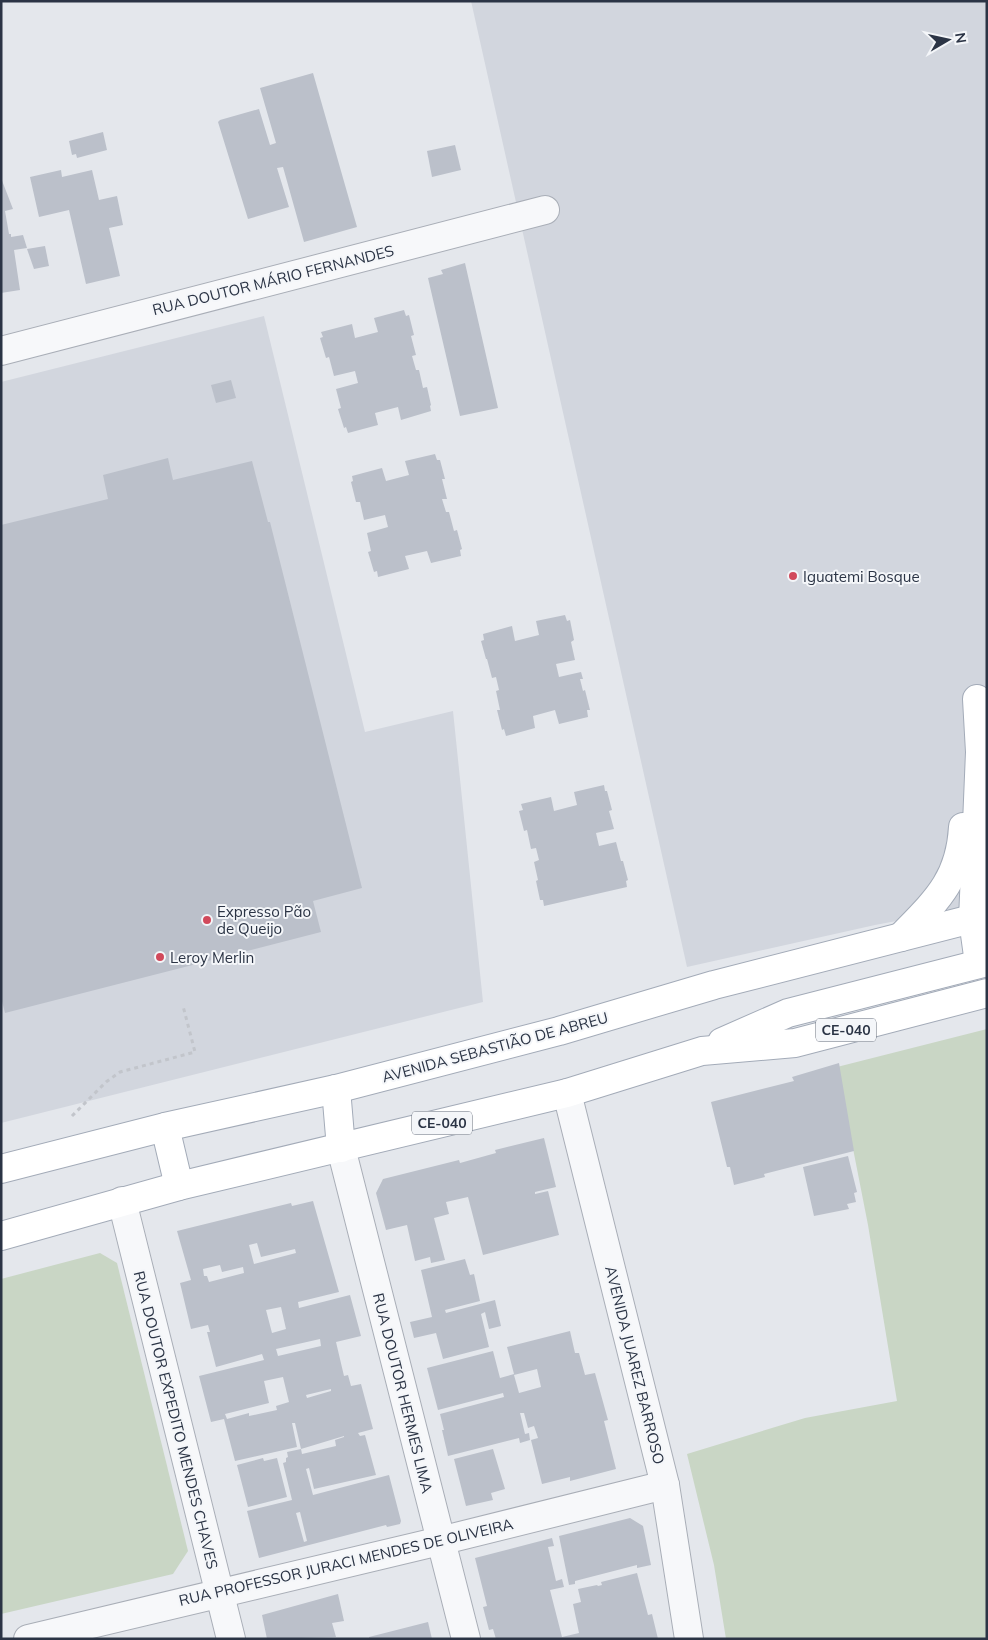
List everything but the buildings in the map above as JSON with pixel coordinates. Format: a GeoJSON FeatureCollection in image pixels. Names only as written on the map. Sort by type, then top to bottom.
{"type":"FeatureCollection","features":[{"type":"Feature","properties":{"kind":"main road"},"geometry":{"type":"LineString","coordinates":[[702,1051],[788,1013],[983,963],[980,917],[980,752],[977,699],[967,751],[962,846],[950,881],[932,906],[901,937]]}},
{"type":"Feature","properties":{"kind":"main road","name":"AVENIDA SEBASTIÃO DE ABREU"},"geometry":{"type":"LineString","coordinates":[[1,1169],[165,1127],[336,1089],[559,1031],[714,985],[980,917]]}},
{"type":"Feature","properties":{"kind":"main road","name":"CE-040"},"geometry":{"type":"LineString","coordinates":[[1,1236],[179,1186],[567,1093],[702,1051],[795,1043],[987,993]]}},
{"type":"Feature","properties":{"kind":"main road"},"geometry":{"type":"LineString","coordinates":[[336,1089],[341,1148]]}},
{"type":"Feature","properties":{"kind":"main road"},"geometry":{"type":"LineString","coordinates":[[165,1127],[179,1186]]}},
{"type":"Feature","properties":{"kind":"street","name":"RUA DOUTOR MÁRIO FERNANDES"},"geometry":{"type":"LineString","coordinates":[[1,351],[545,210]]}},
{"type":"Feature","properties":{"kind":"street","name":"AVENIDA JUAREZ BARROSO"},"geometry":{"type":"LineString","coordinates":[[567,1093],[664,1485],[689,1639]]}},
{"type":"Feature","properties":{"kind":"street","name":"RUA DOUTOR HERMES LIMA"},"geometry":{"type":"LineString","coordinates":[[341,1148],[466,1639]]}},
{"type":"Feature","properties":{"kind":"street","name":"RUA DOUTOR EXPEDITO MENDES CHAVES"},"geometry":{"type":"LineString","coordinates":[[122,1202],[231,1639]]}},
{"type":"Feature","properties":{"kind":"street","name":"RUA PROFESSOR JURACI MENDES DE OLIVEIRA"},"geometry":{"type":"LineString","coordinates":[[28,1639],[664,1485]]}},
{"type":"Feature","properties":{"kind":"path"},"geometry":{"type":"LineString","coordinates":[[72,1116],[106,1082],[120,1072],[195,1052],[183,1006]]}},
{"type":"Feature","properties":{"kind":"shaded area","name":"Iguatemi Bosque"},"geometry":{"type":"Polygon","coordinates":[[[471,1],[987,1],[987,904],[875,925],[687,967],[471,1]]]}},
{"type":"Feature","properties":{"kind":"shaded area"},"geometry":{"type":"Polygon","coordinates":[[[264,316],[365,732],[453,711],[483,1002],[1,1123],[1,382],[264,316]]]}},
{"type":"Feature","properties":{"kind":"green space"},"geometry":{"type":"Polygon","coordinates":[[[987,1029],[987,1639],[726,1639],[714,1565],[687,1454],[805,1418],[897,1401],[868,1225],[837,1067],[987,1029]]]}},
{"type":"Feature","properties":{"kind":"green space"},"geometry":{"type":"Polygon","coordinates":[[[100,1253],[117,1263],[188,1551],[173,1574],[1,1614],[1,1279],[100,1253]]]}},
{"type":"Feature","properties":{"kind":"place","name":"Iguatemi Bosque"},"geometry":{"type":"Point","coordinates":[793,576]}},
{"type":"Feature","properties":{"kind":"place","name":"Expresso Pão de Queijo"},"geometry":{"type":"Point","coordinates":[207,920]}},
{"type":"Feature","properties":{"kind":"place","name":"Leroy Merlin"},"geometry":{"type":"Point","coordinates":[160,957]}}]}
